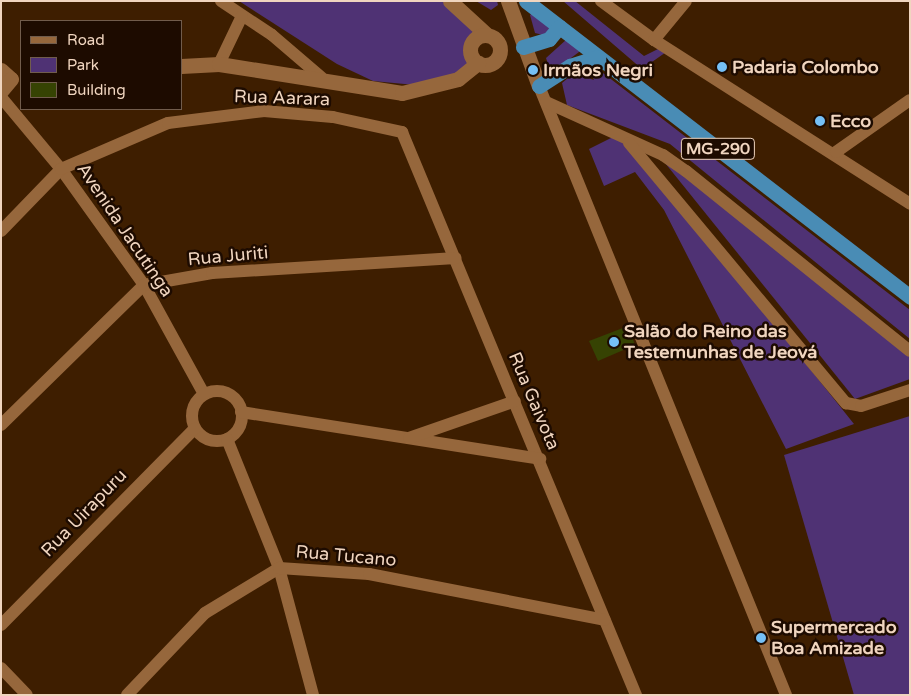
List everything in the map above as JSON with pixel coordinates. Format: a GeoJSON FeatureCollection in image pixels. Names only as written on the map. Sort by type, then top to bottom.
{"type":"FeatureCollection","features":[{"type":"Feature","properties":{"kind":"highway","name":"MG-290"},"geometry":{"type":"LineString","coordinates":[[532,4],[559,27],[910,297]]}},
{"type":"Feature","properties":{"kind":"highway"},"geometry":{"type":"LineString","coordinates":[[523,47],[549,39],[559,27]]}},
{"type":"Feature","properties":{"kind":"highway"},"geometry":{"type":"LineString","coordinates":[[539,86],[570,66],[598,57]]}},
{"type":"Feature","properties":{"kind":"street"},"geometry":{"type":"LineString","coordinates":[[221,1],[293,51],[321,77]]}},
{"type":"Feature","properties":{"kind":"street"},"geometry":{"type":"LineString","coordinates":[[450,1],[494,42]]}},
{"type":"Feature","properties":{"kind":"street"},"geometry":{"type":"LineString","coordinates":[[601,1],[654,40],[836,152],[910,204]]}},
{"type":"Feature","properties":{"kind":"street"},"geometry":{"type":"LineString","coordinates":[[654,40],[686,1]]}},
{"type":"Feature","properties":{"kind":"street"},"geometry":{"type":"LineString","coordinates":[[182,66],[219,64],[321,77],[402,93],[458,79],[478,63],[492,64],[494,42],[509,7]]}},
{"type":"Feature","properties":{"kind":"street"},"geometry":{"type":"LineString","coordinates":[[509,7],[523,47],[786,695]]}},
{"type":"Feature","properties":{"kind":"street"},"geometry":{"type":"LineString","coordinates":[[219,64],[242,16]]}},
{"type":"Feature","properties":{"kind":"street"},"geometry":{"type":"LineString","coordinates":[[478,63],[470,45],[494,42],[523,47]]}},
{"type":"Feature","properties":{"kind":"street","name":"Avenida Jacutinga"},"geometry":{"type":"LineString","coordinates":[[1,97],[61,169],[144,286],[204,394]]}},
{"type":"Feature","properties":{"kind":"street"},"geometry":{"type":"LineString","coordinates":[[836,152],[910,100]]}},
{"type":"Feature","properties":{"kind":"street"},"geometry":{"type":"LineString","coordinates":[[546,102],[686,170],[910,352]]}},
{"type":"Feature","properties":{"kind":"street","name":"Rua Aarara"},"geometry":{"type":"LineString","coordinates":[[1,231],[61,169],[124,138],[211,114],[284,112],[391,129]]}},
{"type":"Feature","properties":{"kind":"street","name":"Rua Gaivota"},"geometry":{"type":"LineString","coordinates":[[391,129],[408,140],[636,695]]}},
{"type":"Feature","properties":{"kind":"street"},"geometry":{"type":"LineString","coordinates":[[627,141],[846,402],[861,406],[910,390]]}},
{"type":"Feature","properties":{"kind":"street","name":"Rua Juriti"},"geometry":{"type":"LineString","coordinates":[[144,286],[212,273],[456,258]]}},
{"type":"Feature","properties":{"kind":"street"},"geometry":{"type":"LineString","coordinates":[[1,425],[144,286]]}},
{"type":"Feature","properties":{"kind":"street"},"geometry":{"type":"LineString","coordinates":[[241,412],[239,428],[227,439],[212,441],[194,428],[194,405],[204,394],[227,394],[241,412],[540,459]]}},
{"type":"Feature","properties":{"kind":"street"},"geometry":{"type":"LineString","coordinates":[[409,438],[515,400]]}},
{"type":"Feature","properties":{"kind":"street","name":"Rua Uirapuru"},"geometry":{"type":"LineString","coordinates":[[1,625],[194,428]]}},
{"type":"Feature","properties":{"kind":"street"},"geometry":{"type":"LineString","coordinates":[[227,439],[279,568],[313,695]]}},
{"type":"Feature","properties":{"kind":"street","name":"Rua Tucano"},"geometry":{"type":"LineString","coordinates":[[128,695],[205,613],[279,568],[378,575],[605,620]]}},
{"type":"Feature","properties":{"kind":"street"},"geometry":{"type":"LineString","coordinates":[[1,668],[27,695]]}},
{"type":"Feature","properties":{"kind":"green space"},"geometry":{"type":"Polygon","coordinates":[[[239,1],[448,1],[474,26],[472,58],[459,73],[415,85],[373,81],[337,64],[239,1]]]}},
{"type":"Feature","properties":{"kind":"green space"},"geometry":{"type":"Polygon","coordinates":[[[476,1],[497,1],[498,5],[491,10],[476,1]]]}},
{"type":"Feature","properties":{"kind":"green space"},"geometry":{"type":"Polygon","coordinates":[[[563,1],[575,1],[644,56],[664,46],[669,50],[642,69],[563,1]]]}},
{"type":"Feature","properties":{"kind":"green space"},"geometry":{"type":"Polygon","coordinates":[[[534,12],[554,27],[543,35],[535,33],[530,15],[534,12]]]}},
{"type":"Feature","properties":{"kind":"green space"},"geometry":{"type":"Polygon","coordinates":[[[567,39],[583,49],[551,73],[546,58],[567,39]]]}},
{"type":"Feature","properties":{"kind":"green space"},"geometry":{"type":"Polygon","coordinates":[[[590,72],[603,73],[910,310],[910,339],[670,144],[567,105],[562,83],[574,73],[594,80],[590,72]]]}},
{"type":"Feature","properties":{"kind":"green space"},"geometry":{"type":"Polygon","coordinates":[[[621,133],[854,424],[786,449],[664,210],[635,172],[604,186],[589,149],[621,133]]]}},
{"type":"Feature","properties":{"kind":"green space"},"geometry":{"type":"Polygon","coordinates":[[[657,153],[910,355],[910,379],[855,399],[657,153]]]}},
{"type":"Feature","properties":{"kind":"green space"},"geometry":{"type":"Polygon","coordinates":[[[910,416],[910,695],[854,695],[784,455],[910,416]]]}},
{"type":"Feature","properties":{"kind":"building","name":"Salão do Reino das Testemunhas de Jeová"},"geometry":{"type":"Polygon","coordinates":[[[628,326],[635,345],[598,361],[589,341],[628,326]]]}},
{"type":"Feature","properties":{"kind":"place","name":"Padaria Colombo"},"geometry":{"type":"Point","coordinates":[722,67]}},
{"type":"Feature","properties":{"kind":"place","name":"Irmãos Negri"},"geometry":{"type":"Point","coordinates":[533,70]}},
{"type":"Feature","properties":{"kind":"place","name":"Ecco"},"geometry":{"type":"Point","coordinates":[820,121]}},
{"type":"Feature","properties":{"kind":"place","name":"Salão do Reino das Testemunhas de Jeová"},"geometry":{"type":"Point","coordinates":[614,342]}},
{"type":"Feature","properties":{"kind":"place","name":"Supermercado Boa Amizade"},"geometry":{"type":"Point","coordinates":[761,638]}}]}
